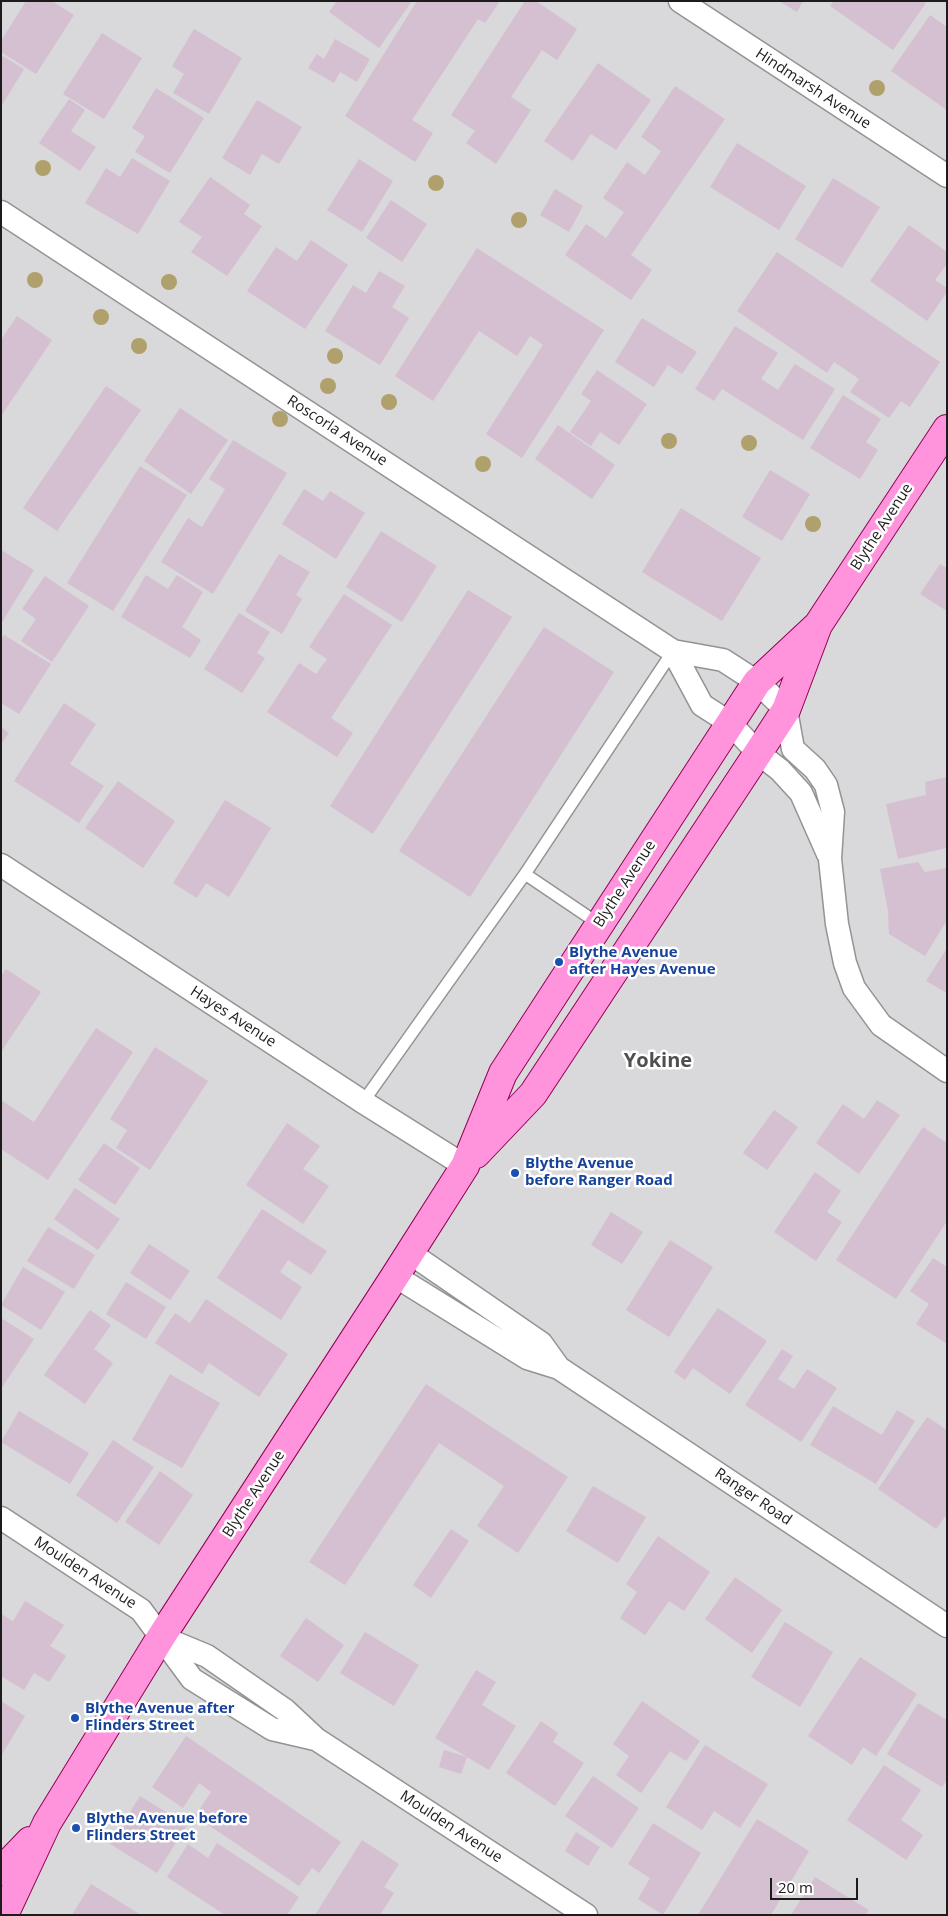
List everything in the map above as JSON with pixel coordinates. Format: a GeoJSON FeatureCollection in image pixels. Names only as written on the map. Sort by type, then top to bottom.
{"type":"FeatureCollection","features":[{"type":"Feature","properties":{"kind":"main road","name":"Blythe Avenue"},"geometry":{"type":"LineString","coordinates":[[465,1166],[532,1094],[758,753],[786,710],[818,626],[947,429]]}},
{"type":"Feature","properties":{"kind":"main road","name":"Blythe Avenue"},"geometry":{"type":"LineString","coordinates":[[4,1915],[47,1824],[161,1637],[396,1276],[465,1166],[503,1073],[757,682],[818,626]]}},
{"type":"Feature","properties":{"kind":"main road","name":"Blythe Avenue"},"geometry":{"type":"LineString","coordinates":[[1,1871],[47,1824]]}},
{"type":"Feature","properties":{"kind":"street","name":"Hindmarsh Avenue"},"geometry":{"type":"LineString","coordinates":[[680,1],[947,176]]}},
{"type":"Feature","properties":{"kind":"street","name":"Roscorla Avenue"},"geometry":{"type":"LineString","coordinates":[[1,212],[673,651],[723,660],[757,682],[786,710]]}},
{"type":"Feature","properties":{"kind":"street","name":"Roscorla Avenue"},"geometry":{"type":"LineString","coordinates":[[673,651],[702,705],[730,723],[758,753],[780,770],[801,793],[830,859]]}},
{"type":"Feature","properties":{"kind":"street"},"geometry":{"type":"LineString","coordinates":[[786,710],[792,748],[815,769],[826,785],[833,812],[830,859],[836,924],[845,963],[854,988],[880,1025],[947,1071]]}},
{"type":"Feature","properties":{"kind":"street","name":"Hayes Avenue"},"geometry":{"type":"LineString","coordinates":[[1,865],[362,1102],[465,1166]]}},
{"type":"Feature","properties":{"kind":"street","name":"Ranger Road"},"geometry":{"type":"LineString","coordinates":[[410,1253],[540,1343],[559,1368]]}},
{"type":"Feature","properties":{"kind":"street","name":"Ranger Road"},"geometry":{"type":"LineString","coordinates":[[396,1276],[527,1358],[559,1368],[947,1626]]}},
{"type":"Feature","properties":{"kind":"street","name":"Moulden Avenue"},"geometry":{"type":"LineString","coordinates":[[1,1518],[141,1610],[192,1679],[272,1729],[316,1739],[586,1915]]}},
{"type":"Feature","properties":{"kind":"lane"},"geometry":{"type":"LineString","coordinates":[[362,1102],[525,874],[673,651]]}},
{"type":"Feature","properties":{"kind":"lane"},"geometry":{"type":"LineString","coordinates":[[525,874],[599,924]]}},
{"type":"Feature","properties":{"kind":"shaded area"},"geometry":{"type":"Polygon","coordinates":[[[1,1],[947,1],[947,1915],[1,1915],[1,1]]]}},
{"type":"Feature","properties":{"kind":"building"},"geometry":{"type":"Polygon","coordinates":[[[26,1],[52,1],[74,15],[36,74],[1,52],[1,41],[26,1]]]}},
{"type":"Feature","properties":{"kind":"building"},"geometry":{"type":"Polygon","coordinates":[[[337,1],[412,1],[379,48],[329,12],[337,1]]]}},
{"type":"Feature","properties":{"kind":"building"},"geometry":{"type":"Polygon","coordinates":[[[417,1],[500,1],[485,23],[478,19],[412,120],[433,133],[415,162],[345,116],[417,1]]]}},
{"type":"Feature","properties":{"kind":"building"},"geometry":{"type":"Polygon","coordinates":[[[525,1],[536,1],[577,29],[557,60],[542,50],[511,97],[531,110],[496,164],[466,143],[475,131],[451,115],[525,1]]]}},
{"type":"Feature","properties":{"kind":"building"},"geometry":{"type":"Polygon","coordinates":[[[779,1],[803,1],[797,12],[779,1]]]}},
{"type":"Feature","properties":{"kind":"building"},"geometry":{"type":"Polygon","coordinates":[[[834,1],[923,1],[926,3],[893,50],[830,6],[834,1]]]}},
{"type":"Feature","properties":{"kind":"building"},"geometry":{"type":"Polygon","coordinates":[[[930,15],[947,27],[947,110],[891,71],[930,15]]]}},
{"type":"Feature","properties":{"kind":"building"},"geometry":{"type":"Polygon","coordinates":[[[194,29],[242,58],[209,114],[173,93],[184,74],[172,66],[194,29]]]}},
{"type":"Feature","properties":{"kind":"building"},"geometry":{"type":"Polygon","coordinates":[[[102,33],[142,58],[104,119],[63,94],[102,33]]]}},
{"type":"Feature","properties":{"kind":"building"},"geometry":{"type":"Polygon","coordinates":[[[335,39],[370,59],[357,82],[340,72],[334,83],[308,68],[317,54],[324,59],[335,39]]]}},
{"type":"Feature","properties":{"kind":"building"},"geometry":{"type":"Polygon","coordinates":[[[1,55],[24,69],[1,107],[1,55]]]}},
{"type":"Feature","properties":{"kind":"building"},"geometry":{"type":"Polygon","coordinates":[[[598,63],[651,100],[616,150],[591,134],[573,161],[544,141],[598,63]]]}},
{"type":"Feature","properties":{"kind":"building"},"geometry":{"type":"Polygon","coordinates":[[[675,86],[725,119],[631,255],[652,270],[631,300],[565,255],[586,224],[606,238],[624,212],[603,198],[627,162],[645,175],[661,151],[641,137],[675,86]]]}},
{"type":"Feature","properties":{"kind":"building"},"geometry":{"type":"Polygon","coordinates":[[[156,88],[204,118],[170,173],[135,152],[145,136],[132,128],[156,88]]]}},
{"type":"Feature","properties":{"kind":"building"},"geometry":{"type":"Polygon","coordinates":[[[69,99],[85,110],[71,131],[96,147],[80,171],[39,143],[69,99]]]}},
{"type":"Feature","properties":{"kind":"building"},"geometry":{"type":"Polygon","coordinates":[[[257,100],[302,127],[279,164],[262,154],[250,175],[222,158],[257,100]]]}},
{"type":"Feature","properties":{"kind":"building"},"geometry":{"type":"Polygon","coordinates":[[[737,143],[806,186],[779,230],[710,187],[737,143]]]}},
{"type":"Feature","properties":{"kind":"building"},"geometry":{"type":"Polygon","coordinates":[[[132,158],[170,181],[138,234],[85,203],[106,168],[120,177],[132,158]]]}},
{"type":"Feature","properties":{"kind":"building"},"geometry":{"type":"Polygon","coordinates":[[[359,159],[393,181],[362,232],[327,210],[359,159]]]}},
{"type":"Feature","properties":{"kind":"building"},"geometry":{"type":"Polygon","coordinates":[[[210,177],[250,205],[244,214],[262,226],[227,276],[191,252],[202,237],[179,222],[210,177]]]}},
{"type":"Feature","properties":{"kind":"building"},"geometry":{"type":"Polygon","coordinates":[[[833,178],[880,207],[842,268],[795,239],[833,178]]]}},
{"type":"Feature","properties":{"kind":"building"},"geometry":{"type":"Polygon","coordinates":[[[555,189],[583,206],[569,232],[540,215],[555,189]]]}},
{"type":"Feature","properties":{"kind":"building"},"geometry":{"type":"Polygon","coordinates":[[[391,200],[427,224],[402,262],[366,238],[391,200]]]}},
{"type":"Feature","properties":{"kind":"building"},"geometry":{"type":"Polygon","coordinates":[[[909,225],[947,252],[947,264],[935,280],[947,288],[947,292],[927,321],[870,281],[909,225]]]}},
{"type":"Feature","properties":{"kind":"building"},"geometry":{"type":"Polygon","coordinates":[[[311,240],[348,265],[305,329],[247,291],[276,247],[297,261],[311,240]]]}},
{"type":"Feature","properties":{"kind":"building"},"geometry":{"type":"Polygon","coordinates":[[[477,248],[604,330],[522,458],[486,434],[543,345],[530,336],[517,356],[479,331],[433,401],[395,376],[477,248]]]}},
{"type":"Feature","properties":{"kind":"building"},"geometry":{"type":"Polygon","coordinates":[[[777,252],[940,362],[910,407],[901,401],[889,418],[850,392],[859,379],[834,362],[827,373],[737,311],[777,252]]]}},
{"type":"Feature","properties":{"kind":"building"},"geometry":{"type":"Polygon","coordinates":[[[379,271],[405,286],[392,307],[409,318],[380,365],[325,331],[353,285],[366,293],[379,271]]]}},
{"type":"Feature","properties":{"kind":"building"},"geometry":{"type":"Polygon","coordinates":[[[17,316],[52,340],[1,416],[1,340],[17,316]]]}},
{"type":"Feature","properties":{"kind":"building"},"geometry":{"type":"Polygon","coordinates":[[[642,318],[697,352],[682,374],[668,365],[654,387],[615,362],[642,318]]]}},
{"type":"Feature","properties":{"kind":"building"},"geometry":{"type":"Polygon","coordinates":[[[735,326],[778,353],[761,379],[778,390],[795,364],[835,389],[803,440],[722,389],[714,401],[695,389],[735,326]]]}},
{"type":"Feature","properties":{"kind":"building"},"geometry":{"type":"Polygon","coordinates":[[[597,370],[647,404],[619,445],[600,432],[591,446],[570,432],[591,401],[581,394],[597,370]]]}},
{"type":"Feature","properties":{"kind":"building"},"geometry":{"type":"Polygon","coordinates":[[[106,386],[141,410],[57,531],[23,508],[106,386]]]}},
{"type":"Feature","properties":{"kind":"building"},"geometry":{"type":"Polygon","coordinates":[[[843,395],[881,419],[866,442],[878,450],[860,479],[810,448],[843,395]]]}},
{"type":"Feature","properties":{"kind":"building"},"geometry":{"type":"Polygon","coordinates":[[[180,408],[228,440],[191,494],[144,461],[180,408]]]}},
{"type":"Feature","properties":{"kind":"building"},"geometry":{"type":"Polygon","coordinates":[[[558,425],[615,465],[592,499],[535,459],[558,425]]]}},
{"type":"Feature","properties":{"kind":"building"},"geometry":{"type":"Polygon","coordinates":[[[233,440],[287,473],[213,594],[161,562],[188,518],[202,527],[225,489],[209,479],[233,440]]]}},
{"type":"Feature","properties":{"kind":"building"},"geometry":{"type":"Polygon","coordinates":[[[140,466],[187,495],[113,611],[67,583],[140,466]]]}},
{"type":"Feature","properties":{"kind":"building"},"geometry":{"type":"Polygon","coordinates":[[[770,470],[810,494],[782,541],[742,517],[770,470]]]}},
{"type":"Feature","properties":{"kind":"building"},"geometry":{"type":"Polygon","coordinates":[[[304,489],[323,501],[330,491],[365,513],[336,559],[282,524],[304,489]]]}},
{"type":"Feature","properties":{"kind":"building"},"geometry":{"type":"Polygon","coordinates":[[[681,508],[761,558],[722,621],[642,572],[681,508]]]}},
{"type":"Feature","properties":{"kind":"building"},"geometry":{"type":"Polygon","coordinates":[[[381,531],[437,566],[402,622],[346,587],[381,531]]]}},
{"type":"Feature","properties":{"kind":"building"},"geometry":{"type":"Polygon","coordinates":[[[1,550],[34,570],[1,624],[1,550]]]}},
{"type":"Feature","properties":{"kind":"building"},"geometry":{"type":"Polygon","coordinates":[[[279,554],[310,572],[296,595],[302,599],[282,634],[245,611],[279,554]]]}},
{"type":"Feature","properties":{"kind":"building"},"geometry":{"type":"Polygon","coordinates":[[[940,564],[947,568],[947,611],[920,594],[940,564]]]}},
{"type":"Feature","properties":{"kind":"building"},"geometry":{"type":"Polygon","coordinates":[[[146,575],[168,589],[177,575],[203,592],[182,627],[201,640],[190,658],[121,617],[146,575]]]}},
{"type":"Feature","properties":{"kind":"building"},"geometry":{"type":"Polygon","coordinates":[[[45,576],[89,606],[52,662],[21,641],[36,619],[22,609],[45,576]]]}},
{"type":"Feature","properties":{"kind":"building"},"geometry":{"type":"Polygon","coordinates":[[[468,590],[512,617],[373,834],[330,806],[468,590]]]}},
{"type":"Feature","properties":{"kind":"building"},"geometry":{"type":"Polygon","coordinates":[[[344,594],[392,625],[331,718],[353,733],[337,757],[267,712],[299,663],[316,674],[327,659],[309,647],[344,594]]]}},
{"type":"Feature","properties":{"kind":"building"},"geometry":{"type":"Polygon","coordinates":[[[239,613],[270,632],[257,653],[265,658],[242,693],[204,669],[239,613]]]}},
{"type":"Feature","properties":{"kind":"building"},"geometry":{"type":"Polygon","coordinates":[[[544,627],[614,672],[470,897],[399,851],[544,627]]]}},
{"type":"Feature","properties":{"kind":"building"},"geometry":{"type":"Polygon","coordinates":[[[4,635],[51,664],[19,714],[1,703],[1,639],[4,635]]]}},
{"type":"Feature","properties":{"kind":"building"},"geometry":{"type":"Polygon","coordinates":[[[64,703],[96,724],[70,764],[104,786],[79,823],[14,781],[64,703]]]}},
{"type":"Feature","properties":{"kind":"building"},"geometry":{"type":"Polygon","coordinates":[[[1,727],[9,733],[1,744],[1,727]]]}},
{"type":"Feature","properties":{"kind":"building"},"geometry":{"type":"Polygon","coordinates":[[[947,777],[947,848],[898,859],[886,804],[926,795],[925,782],[947,777]]]}},
{"type":"Feature","properties":{"kind":"building"},"geometry":{"type":"Polygon","coordinates":[[[118,781],[175,821],[143,868],[85,828],[118,781]]]}},
{"type":"Feature","properties":{"kind":"building"},"geometry":{"type":"Polygon","coordinates":[[[225,800],[271,828],[229,897],[206,883],[197,898],[173,883],[225,800]]]}},
{"type":"Feature","properties":{"kind":"building"},"geometry":{"type":"Polygon","coordinates":[[[918,862],[925,872],[947,868],[947,920],[925,956],[889,934],[888,911],[880,869],[918,862]]]}},
{"type":"Feature","properties":{"kind":"building"},"geometry":{"type":"Polygon","coordinates":[[[947,948],[947,993],[926,981],[947,948]]]}},
{"type":"Feature","properties":{"kind":"building"},"geometry":{"type":"Polygon","coordinates":[[[6,969],[41,992],[1,1052],[1,976],[6,969]]]}},
{"type":"Feature","properties":{"kind":"building"},"geometry":{"type":"Polygon","coordinates":[[[96,1028],[133,1052],[48,1180],[1,1149],[1,1100],[34,1122],[96,1028]]]}},
{"type":"Feature","properties":{"kind":"building"},"geometry":{"type":"Polygon","coordinates":[[[155,1047],[208,1081],[150,1170],[116,1148],[127,1130],[110,1119],[155,1047]]]}},
{"type":"Feature","properties":{"kind":"building"},"geometry":{"type":"Polygon","coordinates":[[[877,1100],[900,1115],[859,1174],[816,1143],[843,1104],[864,1119],[877,1100]]]}},
{"type":"Feature","properties":{"kind":"building"},"geometry":{"type":"Polygon","coordinates":[[[774,1110],[798,1127],[767,1170],[743,1153],[774,1110]]]}},
{"type":"Feature","properties":{"kind":"building"},"geometry":{"type":"Polygon","coordinates":[[[287,1123],[320,1146],[303,1169],[329,1186],[303,1224],[246,1185],[287,1123]]]}},
{"type":"Feature","properties":{"kind":"building"},"geometry":{"type":"Polygon","coordinates":[[[923,1127],[947,1143],[947,1221],[896,1299],[836,1260],[923,1127]]]}},
{"type":"Feature","properties":{"kind":"building"},"geometry":{"type":"Polygon","coordinates":[[[104,1143],[140,1168],[115,1205],[78,1180],[104,1143]]]}},
{"type":"Feature","properties":{"kind":"building"},"geometry":{"type":"Polygon","coordinates":[[[815,1172],[841,1191],[827,1212],[842,1222],[816,1261],[774,1232],[815,1172]]]}},
{"type":"Feature","properties":{"kind":"building"},"geometry":{"type":"Polygon","coordinates":[[[75,1188],[120,1219],[98,1250],[54,1219],[75,1188]]]}},
{"type":"Feature","properties":{"kind":"building"},"geometry":{"type":"Polygon","coordinates":[[[262,1209],[327,1251],[311,1275],[288,1260],[280,1272],[302,1287],[281,1320],[217,1278],[262,1209]]]}},
{"type":"Feature","properties":{"kind":"building"},"geometry":{"type":"Polygon","coordinates":[[[611,1212],[643,1232],[622,1264],[591,1245],[611,1212]]]}},
{"type":"Feature","properties":{"kind":"building"},"geometry":{"type":"Polygon","coordinates":[[[48,1227],[95,1255],[74,1289],[27,1261],[48,1227]]]}},
{"type":"Feature","properties":{"kind":"building"},"geometry":{"type":"Polygon","coordinates":[[[670,1240],[713,1267],[669,1337],[626,1310],[670,1240]]]}},
{"type":"Feature","properties":{"kind":"building"},"geometry":{"type":"Polygon","coordinates":[[[149,1244],[190,1271],[170,1300],[130,1273],[149,1244]]]}},
{"type":"Feature","properties":{"kind":"building"},"geometry":{"type":"Polygon","coordinates":[[[933,1258],[947,1267],[947,1344],[916,1324],[929,1304],[910,1291],[933,1258]]]}},
{"type":"Feature","properties":{"kind":"building"},"geometry":{"type":"Polygon","coordinates":[[[23,1267],[65,1292],[41,1330],[1,1305],[23,1267]]]}},
{"type":"Feature","properties":{"kind":"building"},"geometry":{"type":"Polygon","coordinates":[[[126,1282],[166,1307],[146,1339],[106,1314],[126,1282]]]}},
{"type":"Feature","properties":{"kind":"building"},"geometry":{"type":"Polygon","coordinates":[[[206,1299],[288,1354],[259,1397],[209,1363],[202,1374],[155,1343],[175,1313],[190,1323],[206,1299]]]}},
{"type":"Feature","properties":{"kind":"building"},"geometry":{"type":"Polygon","coordinates":[[[718,1308],[767,1341],[730,1394],[693,1368],[685,1380],[674,1372],[718,1308]]]}},
{"type":"Feature","properties":{"kind":"building"},"geometry":{"type":"Polygon","coordinates":[[[90,1310],[111,1325],[94,1349],[113,1363],[85,1404],[44,1375],[90,1310]]]}},
{"type":"Feature","properties":{"kind":"building"},"geometry":{"type":"Polygon","coordinates":[[[1,1318],[34,1339],[1,1389],[1,1318]]]}},
{"type":"Feature","properties":{"kind":"building"},"geometry":{"type":"Polygon","coordinates":[[[782,1349],[793,1356],[778,1379],[794,1389],[807,1369],[837,1388],[801,1442],[745,1405],[782,1349]]]}},
{"type":"Feature","properties":{"kind":"building"},"geometry":{"type":"Polygon","coordinates":[[[170,1374],[220,1403],[182,1468],[132,1440],[170,1374]]]}},
{"type":"Feature","properties":{"kind":"building"},"geometry":{"type":"Polygon","coordinates":[[[426,1384],[568,1477],[518,1553],[477,1526],[504,1486],[439,1443],[345,1585],[309,1562],[426,1384]]]}},
{"type":"Feature","properties":{"kind":"building"},"geometry":{"type":"Polygon","coordinates":[[[833,1406],[882,1435],[897,1410],[915,1421],[876,1484],[810,1445],[833,1406]]]}},
{"type":"Feature","properties":{"kind":"building"},"geometry":{"type":"Polygon","coordinates":[[[19,1411],[89,1453],[70,1484],[1,1442],[19,1411]]]}},
{"type":"Feature","properties":{"kind":"building"},"geometry":{"type":"Polygon","coordinates":[[[927,1417],[947,1430],[947,1514],[936,1529],[878,1489],[927,1417]]]}},
{"type":"Feature","properties":{"kind":"building"},"geometry":{"type":"Polygon","coordinates":[[[113,1440],[154,1467],[117,1523],[76,1495],[113,1440]]]}},
{"type":"Feature","properties":{"kind":"building"},"geometry":{"type":"Polygon","coordinates":[[[160,1471],[193,1495],[159,1545],[125,1522],[160,1471]]]}},
{"type":"Feature","properties":{"kind":"building"},"geometry":{"type":"Polygon","coordinates":[[[593,1486],[646,1517],[618,1563],[566,1531],[593,1486]]]}},
{"type":"Feature","properties":{"kind":"building"},"geometry":{"type":"Polygon","coordinates":[[[451,1529],[469,1541],[431,1598],[413,1585],[451,1529]]]}},
{"type":"Feature","properties":{"kind":"building"},"geometry":{"type":"Polygon","coordinates":[[[658,1536],[710,1572],[684,1611],[669,1601],[645,1635],[620,1618],[637,1592],[626,1584],[658,1536]]]}},
{"type":"Feature","properties":{"kind":"building"},"geometry":{"type":"Polygon","coordinates":[[[735,1577],[782,1610],[752,1653],[705,1619],[735,1577]]]}},
{"type":"Feature","properties":{"kind":"building"},"geometry":{"type":"Polygon","coordinates":[[[25,1601],[64,1625],[50,1646],[66,1656],[49,1682],[34,1673],[24,1690],[1,1676],[1,1614],[13,1621],[25,1601]]]}},
{"type":"Feature","properties":{"kind":"building"},"geometry":{"type":"Polygon","coordinates":[[[306,1618],[344,1645],[318,1682],[280,1656],[306,1618]]]}},
{"type":"Feature","properties":{"kind":"building"},"geometry":{"type":"Polygon","coordinates":[[[785,1622],[833,1652],[800,1707],[751,1677],[785,1622]]]}},
{"type":"Feature","properties":{"kind":"building"},"geometry":{"type":"Polygon","coordinates":[[[365,1632],[419,1665],[394,1706],[340,1673],[365,1632]]]}},
{"type":"Feature","properties":{"kind":"building"},"geometry":{"type":"Polygon","coordinates":[[[860,1657],[917,1694],[876,1756],[863,1747],[852,1765],[808,1736],[860,1657]]]}},
{"type":"Feature","properties":{"kind":"building"},"geometry":{"type":"Polygon","coordinates":[[[476,1670],[496,1682],[482,1705],[516,1726],[489,1770],[435,1738],[476,1670]]]}},
{"type":"Feature","properties":{"kind":"building"},"geometry":{"type":"Polygon","coordinates":[[[1,1701],[25,1716],[1,1756],[1,1701]]]}},
{"type":"Feature","properties":{"kind":"building"},"geometry":{"type":"Polygon","coordinates":[[[642,1701],[700,1741],[686,1761],[670,1751],[641,1793],[616,1775],[629,1756],[613,1744],[642,1701]]]}},
{"type":"Feature","properties":{"kind":"building"},"geometry":{"type":"Polygon","coordinates":[[[918,1703],[947,1720],[947,1780],[942,1787],[887,1754],[918,1703]]]}},
{"type":"Feature","properties":{"kind":"building"},"geometry":{"type":"Polygon","coordinates":[[[541,1721],[558,1733],[553,1742],[584,1763],[555,1806],[506,1773],[541,1721]]]}},
{"type":"Feature","properties":{"kind":"building"},"geometry":{"type":"Polygon","coordinates":[[[186,1736],[341,1842],[319,1873],[312,1868],[299,1886],[195,1816],[211,1792],[199,1783],[183,1808],[152,1787],[186,1736]]]}},
{"type":"Feature","properties":{"kind":"building"},"geometry":{"type":"Polygon","coordinates":[[[705,1745],[768,1784],[740,1828],[714,1811],[702,1830],[666,1807],[705,1745]]]}},
{"type":"Feature","properties":{"kind":"building"},"geometry":{"type":"Polygon","coordinates":[[[444,1750],[467,1757],[461,1774],[439,1767],[444,1750]]]}},
{"type":"Feature","properties":{"kind":"building"},"geometry":{"type":"Polygon","coordinates":[[[884,1765],[921,1790],[901,1820],[923,1835],[906,1860],[847,1820],[884,1765]]]}},
{"type":"Feature","properties":{"kind":"building"},"geometry":{"type":"Polygon","coordinates":[[[593,1776],[639,1808],[612,1848],[565,1816],[593,1776]]]}},
{"type":"Feature","properties":{"kind":"building"},"geometry":{"type":"Polygon","coordinates":[[[140,1796],[187,1825],[157,1873],[110,1844],[140,1796]]]}},
{"type":"Feature","properties":{"kind":"building"},"geometry":{"type":"Polygon","coordinates":[[[757,1819],[809,1851],[771,1915],[698,1915],[757,1819]]]}},
{"type":"Feature","properties":{"kind":"building"},"geometry":{"type":"Polygon","coordinates":[[[653,1823],[701,1853],[663,1915],[638,1899],[650,1878],[628,1864],[653,1823]]]}},
{"type":"Feature","properties":{"kind":"building"},"geometry":{"type":"Polygon","coordinates":[[[576,1832],[600,1847],[588,1866],[565,1851],[576,1832]]]}},
{"type":"Feature","properties":{"kind":"building"},"geometry":{"type":"Polygon","coordinates":[[[362,1840],[399,1864],[384,1887],[394,1893],[380,1915],[315,1915],[362,1840]]]}},
{"type":"Feature","properties":{"kind":"building"},"geometry":{"type":"Polygon","coordinates":[[[217,1843],[299,1897],[287,1915],[225,1915],[167,1877],[188,1844],[208,1858],[217,1843]]]}},
{"type":"Feature","properties":{"kind":"building"},"geometry":{"type":"Polygon","coordinates":[[[815,1877],[869,1910],[866,1915],[791,1915],[815,1877]]]}},
{"type":"Feature","properties":{"kind":"building"},"geometry":{"type":"Polygon","coordinates":[[[91,1884],[141,1915],[72,1915],[91,1884]]]}},
{"type":"Feature","properties":{"kind":"place","name":"Blythe Avenue after Hayes Avenue"},"geometry":{"type":"Point","coordinates":[559,962]}},
{"type":"Feature","properties":{"kind":"place","name":"Blythe Avenue before Ranger Road"},"geometry":{"type":"Point","coordinates":[515,1173]}},
{"type":"Feature","properties":{"kind":"place","name":"Blythe Avenue after Flinders Street"},"geometry":{"type":"Point","coordinates":[75,1718]}},
{"type":"Feature","properties":{"kind":"place","name":"Blythe Avenue before Flinders Street"},"geometry":{"type":"Point","coordinates":[76,1828]}},
{"type":"Feature","properties":{"kind":"district","name":"Yokine"},"geometry":{"type":"Point","coordinates":[658,1061]}}]}
